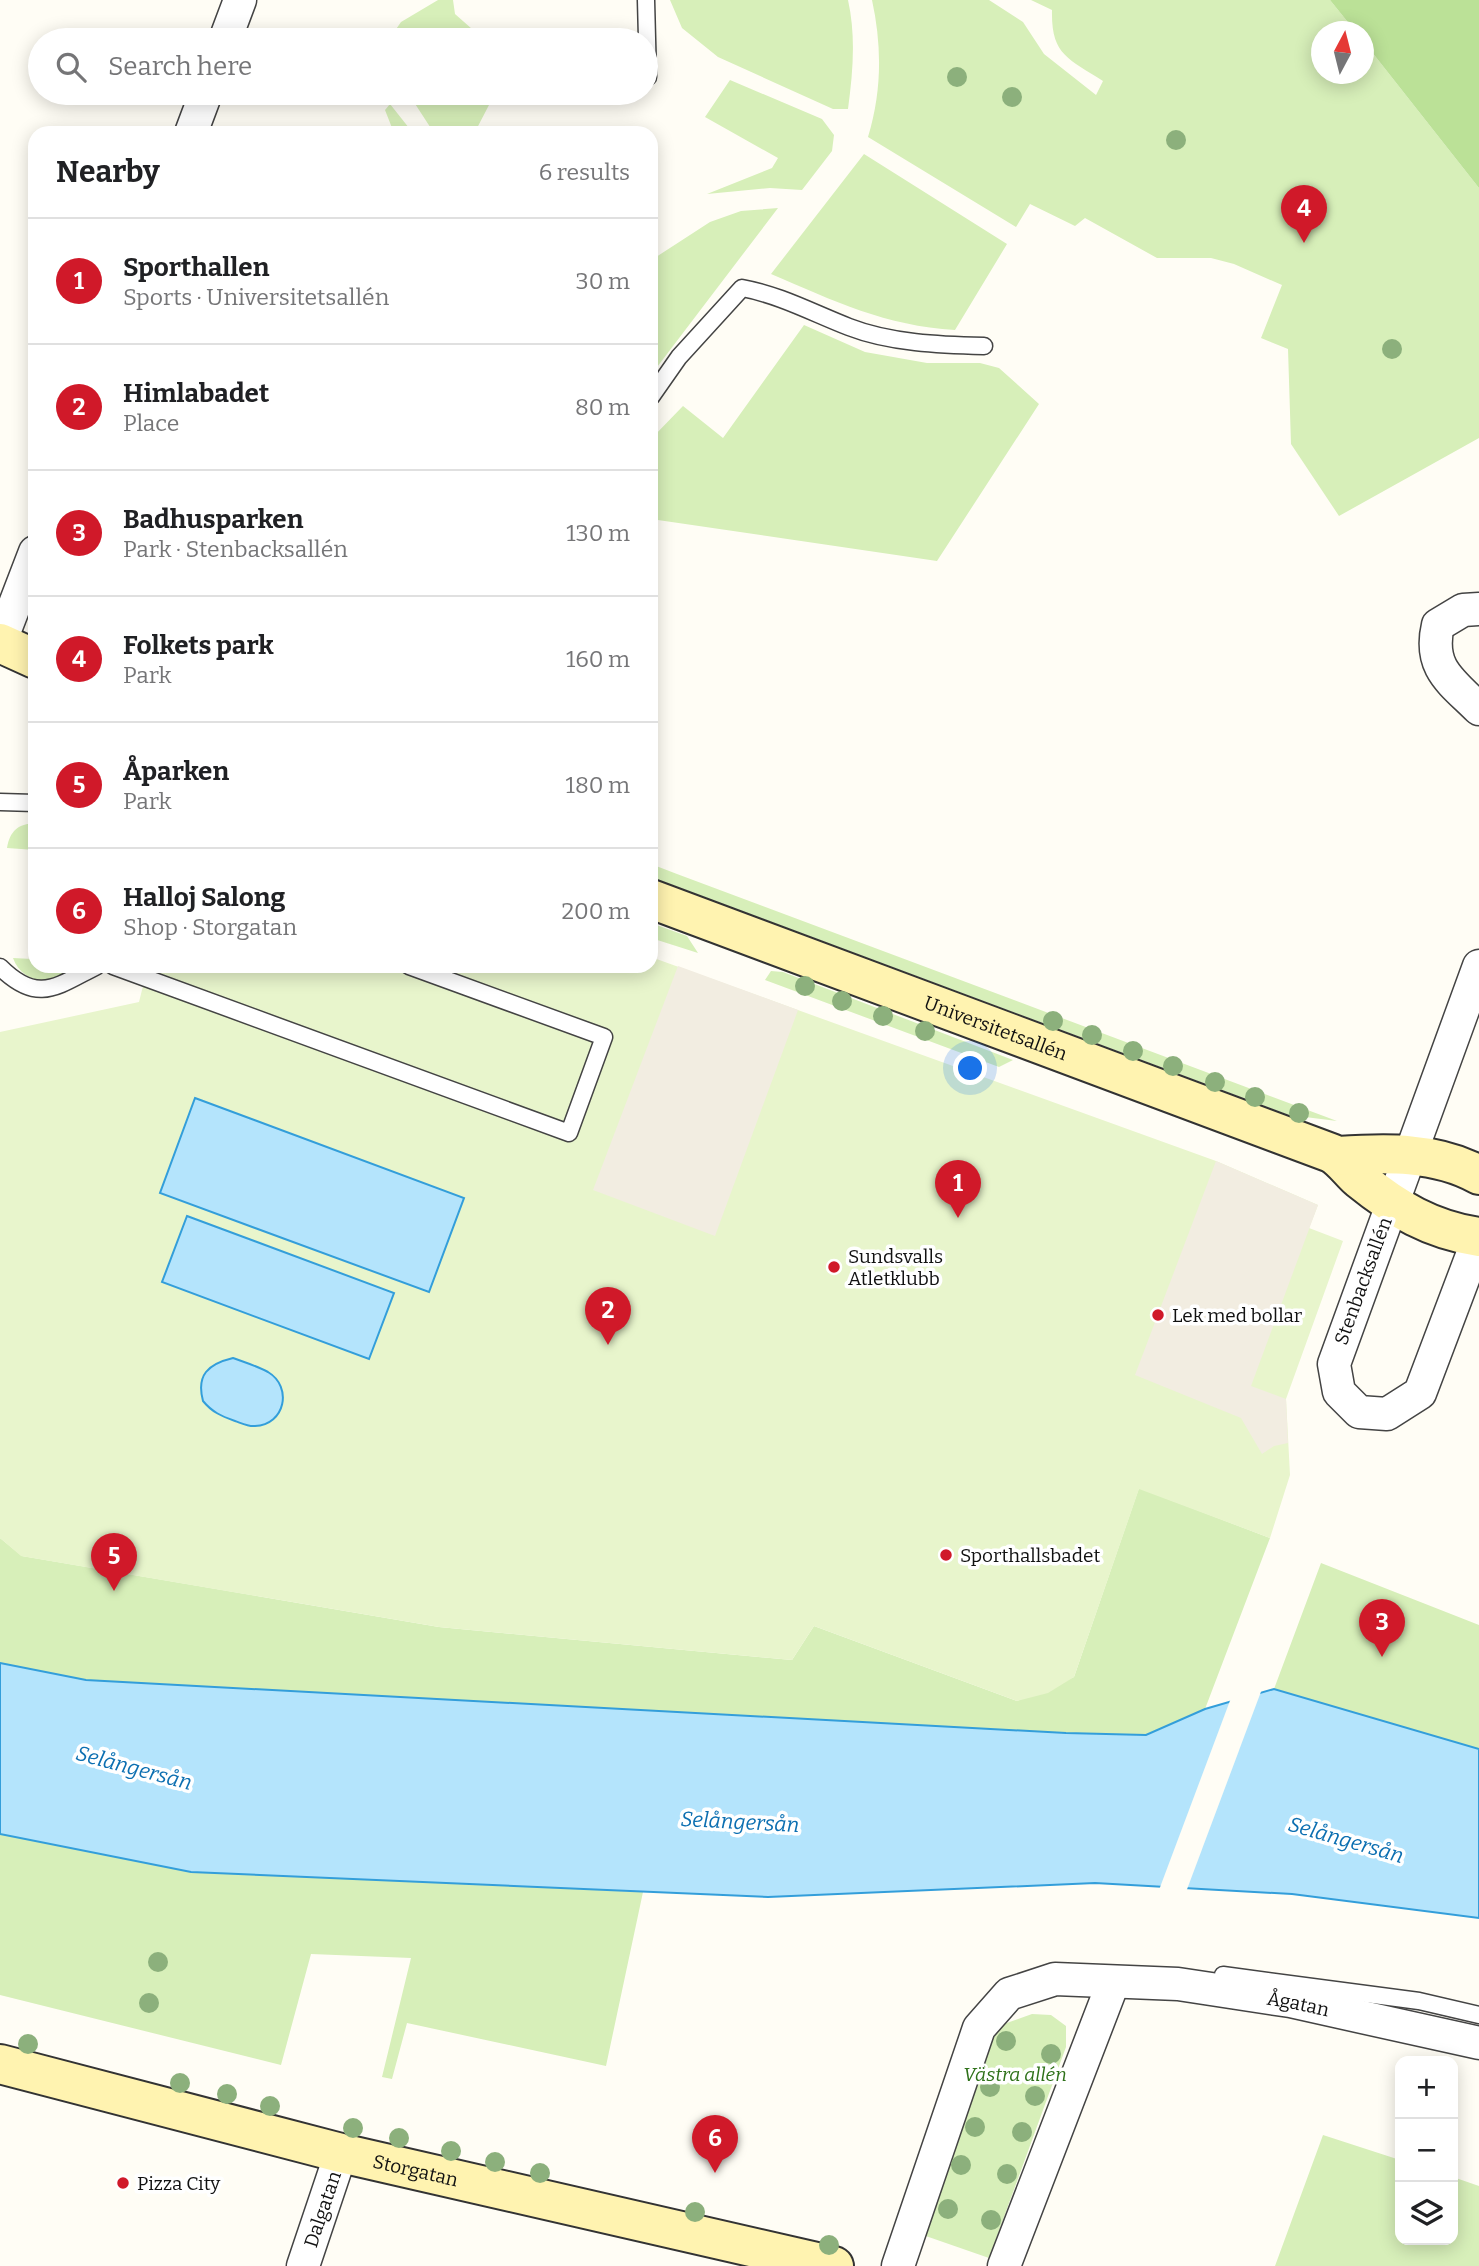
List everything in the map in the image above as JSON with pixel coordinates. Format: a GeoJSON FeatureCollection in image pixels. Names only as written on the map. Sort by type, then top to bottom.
{"type":"FeatureCollection","features":[{"type":"Feature","properties":{"kind":"street"},"geometry":{"type":"LineString","coordinates":[[230,28],[240,0]]}},
{"type":"Feature","properties":{"kind":"street"},"geometry":{"type":"LineString","coordinates":[[194,126],[202,105]]}},
{"type":"Feature","properties":{"kind":"street"},"geometry":{"type":"LineString","coordinates":[[28,570],[0,643],[28,656]]}},
{"type":"Feature","properties":{"kind":"street"},"geometry":{"type":"LineString","coordinates":[[1471,610],[1438,625],[1433,646],[1441,670],[1479,709]]}},
{"type":"Feature","properties":{"kind":"street","name":"Universitetsallén"},"geometry":{"type":"LineString","coordinates":[[658,902],[1139,1079],[1338,1156],[1411,1156],[1445,1161],[1479,1175]]}},
{"type":"Feature","properties":{"kind":"street","name":"Stenbacksallén"},"geometry":{"type":"LineString","coordinates":[[1479,966],[1334,1364],[1339,1392],[1359,1412],[1387,1414],[1420,1392],[1479,1237]]}},
{"type":"Feature","properties":{"kind":"street","name":"Universitetsallén"},"geometry":{"type":"LineString","coordinates":[[1338,1156],[1352,1173],[1392,1203],[1430,1226],[1479,1237]]}},
{"type":"Feature","properties":{"kind":"street"},"geometry":{"type":"LineString","coordinates":[[898,2266],[979,2028],[1009,1994],[1055,1979],[1113,1983],[1004,2266]]}},
{"type":"Feature","properties":{"kind":"street","name":"Ågatan"},"geometry":{"type":"LineString","coordinates":[[1113,1983],[1178,1984],[1290,2001],[1417,2014],[1479,2043]]}},
{"type":"Feature","properties":{"kind":"street","name":"Storgatan"},"geometry":{"type":"LineString","coordinates":[[0,2064],[341,2153],[834,2266]]}},
{"type":"Feature","properties":{"kind":"street","name":"Dalgatan"},"geometry":{"type":"LineString","coordinates":[[303,2266],[341,2153]]}},
{"type":"Feature","properties":{"kind":"lane"},"geometry":{"type":"LineString","coordinates":[[646,0],[647,28]]}},
{"type":"Feature","properties":{"kind":"lane"},"geometry":{"type":"LineString","coordinates":[[658,387],[680,357],[742,288],[771,294],[852,328],[913,341],[984,346]]}},
{"type":"Feature","properties":{"kind":"lane"},"geometry":{"type":"LineString","coordinates":[[0,802],[28,803]]}},
{"type":"Feature","properties":{"kind":"lane"},"geometry":{"type":"LineString","coordinates":[[0,967],[15,982],[45,991],[68,984],[86,973]]}},
{"type":"Feature","properties":{"kind":"lane"},"geometry":{"type":"LineString","coordinates":[[132,973],[569,1133],[604,1037],[428,973]]}},
{"type":"Feature","properties":{"kind":"lane"},"geometry":{"type":"LineString","coordinates":[[1417,2014],[1479,2015]]}},
{"type":"Feature","properties":{"kind":"green space"},"geometry":{"type":"Polygon","coordinates":[[[438,0],[453,0],[455,14],[471,28],[397,28],[401,22],[438,0]]]}},
{"type":"Feature","properties":{"kind":"green space"},"geometry":{"type":"Polygon","coordinates":[[[670,0],[848,0],[853,54],[848,109],[833,109],[718,57],[682,28],[670,0]]]}},
{"type":"Feature","properties":{"kind":"green space"},"geometry":{"type":"Polygon","coordinates":[[[872,0],[989,0],[1023,22],[1044,54],[1096,95],[1103,81],[1064,54],[1055,37],[1052,10],[1031,0],[1330,0],[1347,21],[1311,21],[1311,84],[1374,84],[1374,55],[1479,188],[1479,438],[1339,516],[1291,444],[1288,349],[1261,338],[1282,285],[1234,264],[1211,258],[1157,258],[1085,218],[1075,226],[1030,204],[1016,227],[868,137],[878,86],[878,34],[872,0]]]}},
{"type":"Feature","properties":{"kind":"green space"},"geometry":{"type":"Polygon","coordinates":[[[1330,0],[1479,0],[1479,188],[1374,55],[1374,21],[1347,21],[1330,0]]]}},
{"type":"Feature","properties":{"kind":"green space"},"geometry":{"type":"Polygon","coordinates":[[[730,80],[822,119],[834,135],[832,151],[802,190],[770,188],[707,194],[772,168],[778,158],[705,117],[730,80]]]}},
{"type":"Feature","properties":{"kind":"green space"},"geometry":{"type":"Polygon","coordinates":[[[391,105],[407,126],[391,126],[385,110],[391,105]]]}},
{"type":"Feature","properties":{"kind":"green space"},"geometry":{"type":"Polygon","coordinates":[[[416,105],[489,105],[478,126],[429,126],[416,105]]]}},
{"type":"Feature","properties":{"kind":"green space"},"geometry":{"type":"Polygon","coordinates":[[[864,154],[1007,244],[955,330],[930,328],[883,318],[839,303],[771,274],[864,154]]]}},
{"type":"Feature","properties":{"kind":"green space"},"geometry":{"type":"Polygon","coordinates":[[[778,208],[658,366],[658,256],[710,222],[741,211],[778,208]]]}},
{"type":"Feature","properties":{"kind":"green space"},"geometry":{"type":"Polygon","coordinates":[[[804,325],[865,352],[927,363],[980,363],[999,368],[1039,404],[937,561],[658,520],[658,432],[683,406],[723,438],[804,325]]]}},
{"type":"Feature","properties":{"kind":"green space"},"geometry":{"type":"Polygon","coordinates":[[[28,824],[28,850],[7,848],[10,837],[16,829],[28,824]]]}},
{"type":"Feature","properties":{"kind":"green space"},"geometry":{"type":"Polygon","coordinates":[[[658,867],[1337,1121],[1289,1115],[658,880],[658,867]]]}},
{"type":"Feature","properties":{"kind":"green space"},"geometry":{"type":"Polygon","coordinates":[[[658,926],[687,936],[698,953],[658,940],[658,926]]]}},
{"type":"Feature","properties":{"kind":"green space"},"geometry":{"type":"Polygon","coordinates":[[[13,958],[28,959],[28,973],[68,973],[51,980],[32,978],[24,974],[13,958]]]}},
{"type":"Feature","properties":{"kind":"green space"},"geometry":{"type":"Polygon","coordinates":[[[658,960],[1216,1161],[1318,1205],[1309,1228],[1343,1241],[1286,1399],[1290,1475],[1270,1538],[1139,1489],[1074,1677],[1048,1693],[1017,1701],[814,1626],[792,1660],[439,1627],[21,1556],[0,1538],[0,1032],[139,1002],[146,973],[658,973],[658,960]]]}},
{"type":"Feature","properties":{"kind":"green space"},"geometry":{"type":"Polygon","coordinates":[[[771,971],[783,972],[1013,1060],[999,1067],[765,980],[771,971]]]}},
{"type":"Feature","properties":{"kind":"green space"},"geometry":{"type":"Polygon","coordinates":[[[1139,1488],[1270,1538],[1205,1709],[1146,1735],[1066,1733],[86,1680],[0,1663],[0,1538],[22,1556],[439,1627],[792,1660],[814,1626],[1017,1701],[1074,1677],[1139,1488]]]}},
{"type":"Feature","properties":{"kind":"green space"},"geometry":{"type":"Polygon","coordinates":[[[1321,1563],[1479,1625],[1479,1749],[1274,1689],[1321,1563]]]}},
{"type":"Feature","properties":{"kind":"green space"},"geometry":{"type":"Polygon","coordinates":[[[0,1834],[191,1872],[643,1892],[606,2066],[407,2023],[392,2079],[382,2077],[411,1958],[311,1954],[281,2065],[0,1995],[0,1834]]]}},
{"type":"Feature","properties":{"kind":"green space","name":"Västra allén"},"geometry":{"type":"Polygon","coordinates":[[[1032,2014],[1051,2015],[1066,2026],[1066,2047],[989,2258],[920,2234],[981,2053],[1004,2024],[1032,2014]]]}},
{"type":"Feature","properties":{"kind":"green space"},"geometry":{"type":"Polygon","coordinates":[[[1323,2135],[1395,2158],[1395,2245],[1458,2245],[1458,2179],[1479,2186],[1479,2266],[1275,2266],[1323,2135]]]}},
{"type":"Feature","properties":{"kind":"shaded area"},"geometry":{"type":"Polygon","coordinates":[[[678,966],[798,1010],[715,1236],[593,1190],[678,966]]]}},
{"type":"Feature","properties":{"kind":"shaded area"},"geometry":{"type":"Polygon","coordinates":[[[1216,1161],[1318,1205],[1251,1386],[1286,1399],[1288,1443],[1274,1446],[1262,1454],[1241,1418],[1135,1375],[1216,1161]]]}},
{"type":"Feature","properties":{"kind":"water"},"geometry":{"type":"Polygon","coordinates":[[[195,1098],[464,1198],[429,1292],[160,1193],[195,1098]]]}},
{"type":"Feature","properties":{"kind":"water"},"geometry":{"type":"Polygon","coordinates":[[[187,1216],[394,1293],[369,1359],[162,1282],[187,1216]]]}},
{"type":"Feature","properties":{"kind":"water"},"geometry":{"type":"Polygon","coordinates":[[[233,1358],[268,1372],[281,1387],[283,1395],[279,1412],[265,1424],[250,1426],[230,1419],[213,1411],[203,1401],[201,1384],[206,1372],[211,1367],[233,1358]]]}},
{"type":"Feature","properties":{"kind":"water","name":"Selångersån"},"geometry":{"type":"Polygon","coordinates":[[[0,1663],[86,1680],[1066,1733],[1146,1735],[1205,1709],[1274,1689],[1479,1749],[1479,1918],[1292,1894],[1095,1883],[768,1897],[191,1872],[0,1834],[0,1663]]]}},
{"type":"Feature","properties":{"kind":"pier"},"geometry":{"type":"Polygon","coordinates":[[[1262,1689],[1186,1892],[1159,1890],[1231,1698],[1262,1689]]]}},
{"type":"Feature","properties":{"kind":"place","name":"Folkets park"},"geometry":{"type":"Point","coordinates":[1304,243]}},
{"type":"Feature","properties":{"kind":"place","name":"Sporthallen"},"geometry":{"type":"Point","coordinates":[958,1218]}},
{"type":"Feature","properties":{"kind":"place","name":"Sundsvalls Atletklubb"},"geometry":{"type":"Point","coordinates":[834,1267]}},
{"type":"Feature","properties":{"kind":"place","name":"Lek med bollar"},"geometry":{"type":"Point","coordinates":[1158,1315]}},
{"type":"Feature","properties":{"kind":"place","name":"Himlabadet"},"geometry":{"type":"Point","coordinates":[608,1345]}},
{"type":"Feature","properties":{"kind":"place","name":"Sporthallsbadet"},"geometry":{"type":"Point","coordinates":[946,1555]}},
{"type":"Feature","properties":{"kind":"place","name":"Åparken"},"geometry":{"type":"Point","coordinates":[114,1591]}},
{"type":"Feature","properties":{"kind":"place","name":"Badhusparken"},"geometry":{"type":"Point","coordinates":[1382,1657]}},
{"type":"Feature","properties":{"kind":"place","name":"Halloj Salong"},"geometry":{"type":"Point","coordinates":[715,2173]}},
{"type":"Feature","properties":{"kind":"place","name":"Pizza City"},"geometry":{"type":"Point","coordinates":[123,2183]}}]}
